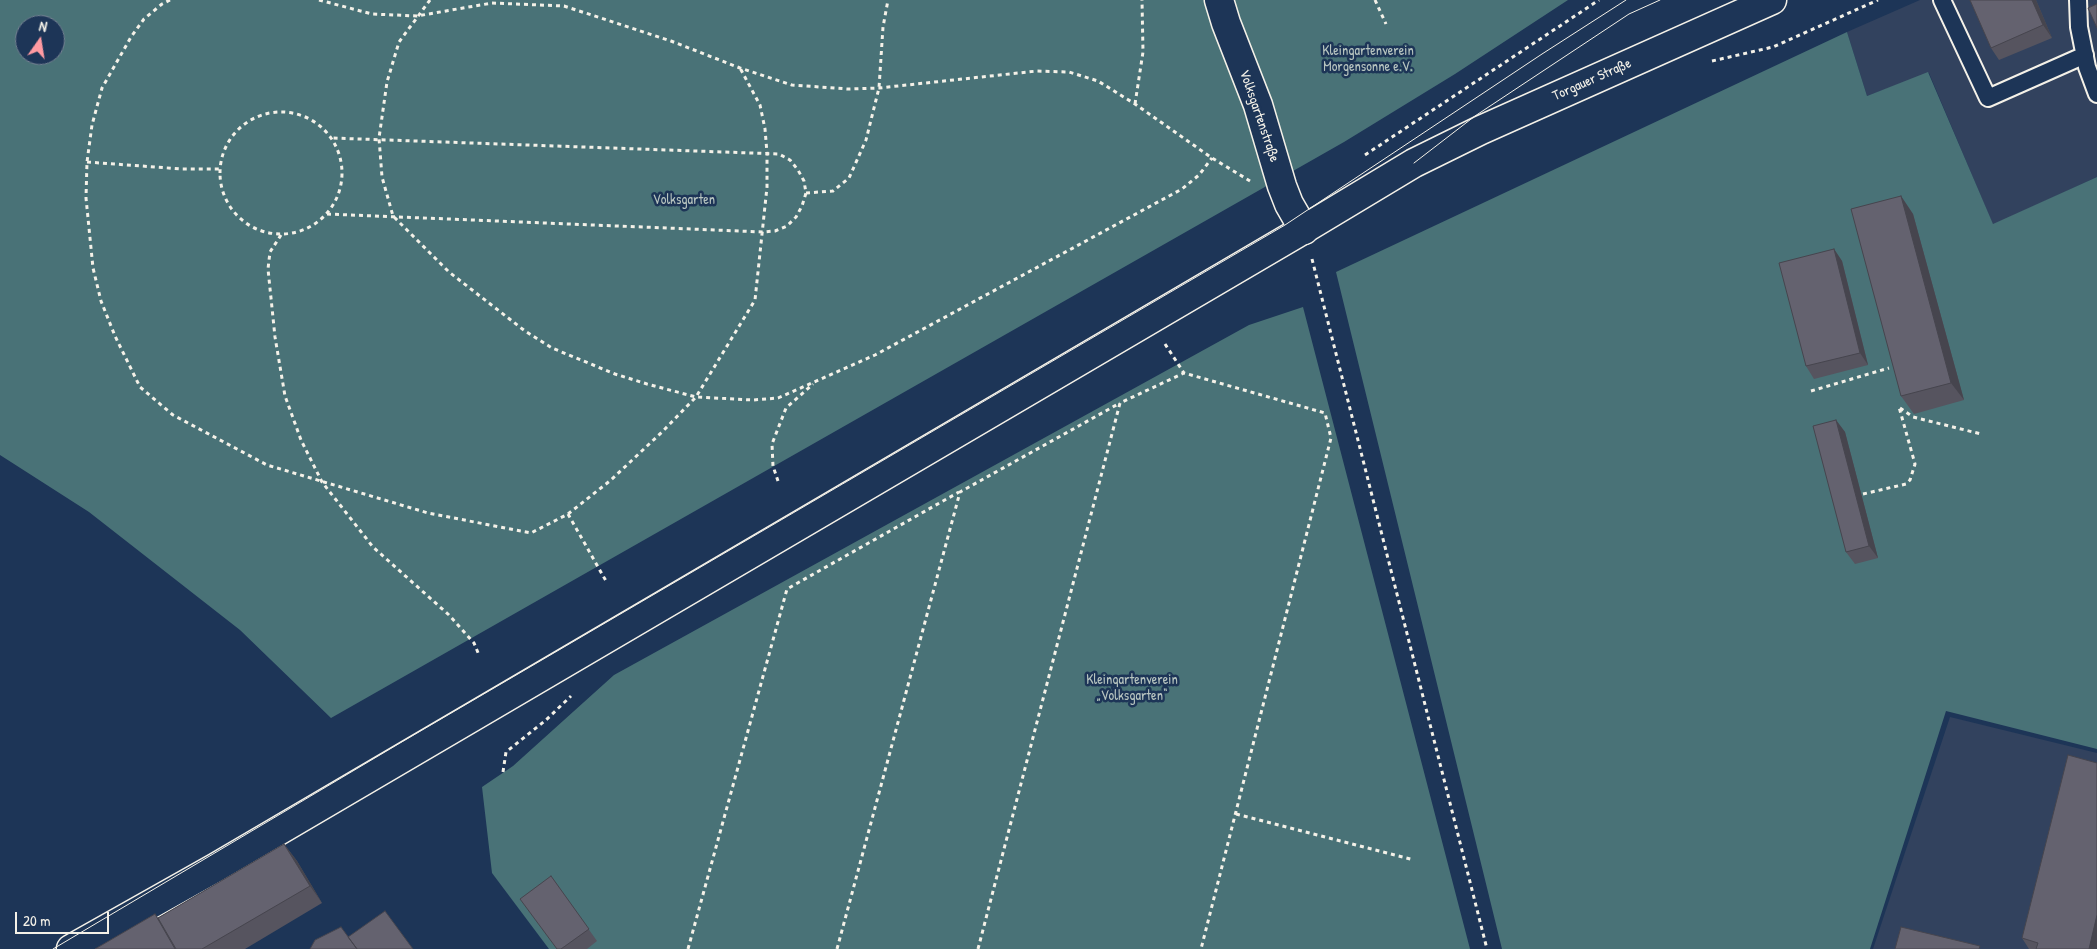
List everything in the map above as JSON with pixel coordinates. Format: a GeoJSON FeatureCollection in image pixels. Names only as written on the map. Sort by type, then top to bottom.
{"type":"FeatureCollection","features":[{"type":"Feature","properties":{"kind":"main road","name":"Volksgartenstraße"},"geometry":{"type":"LineString","coordinates":[[1219,0],[1258,105],[1289,204],[1304,230]]}},
{"type":"Feature","properties":{"kind":"main road","name":"Torgauer Straße"},"geometry":{"type":"LineString","coordinates":[[72,949],[215,868],[1304,230],[1414,163],[1481,130],[1772,0]]}},
{"type":"Feature","properties":{"kind":"lane"},"geometry":{"type":"LineString","coordinates":[[1942,0],[1988,98],[2085,55]]}},
{"type":"Feature","properties":{"kind":"lane"},"geometry":{"type":"LineString","coordinates":[[2078,0],[2079,27],[2087,67],[2097,94]]}},
{"type":"Feature","properties":{"kind":"path"},"geometry":{"type":"LineString","coordinates":[[170,0],[144,19],[131,37],[102,88],[92,125],[87,162],[86,198],[93,268],[105,310],[140,387],[173,415],[267,466],[428,513],[531,533],[568,514],[611,480],[696,397],[755,300],[767,187],[767,154],[765,129],[760,105],[740,68]]}},
{"type":"Feature","properties":{"kind":"path"},"geometry":{"type":"LineString","coordinates":[[319,0],[372,14],[417,16],[492,3],[564,6],[671,41],[740,68],[792,85],[879,88],[1037,71],[1069,72],[1098,81],[1135,104],[1212,158],[1289,204]]}},
{"type":"Feature","properties":{"kind":"path"},"geometry":{"type":"LineString","coordinates":[[430,0],[399,42],[387,82],[379,138],[382,177],[393,216],[448,272],[525,331],[552,348],[615,374],[696,397],[753,400],[778,398],[875,355],[1182,189],[1199,175],[1212,158]]}},
{"type":"Feature","properties":{"kind":"path"},"geometry":{"type":"LineString","coordinates":[[806,193],[833,191],[850,178],[866,140],[879,88],[883,27],[888,0]]}},
{"type":"Feature","properties":{"kind":"path"},"geometry":{"type":"LineString","coordinates":[[1135,104],[1143,52],[1142,0]]}},
{"type":"Feature","properties":{"kind":"path"},"geometry":{"type":"LineString","coordinates":[[1375,0],[1386,24]]}},
{"type":"Feature","properties":{"kind":"path"},"geometry":{"type":"LineString","coordinates":[[1362,157],[1600,0]]}},
{"type":"Feature","properties":{"kind":"path"},"geometry":{"type":"LineString","coordinates":[[1711,62],[1773,47],[1878,0]]}},
{"type":"Feature","properties":{"kind":"path"},"geometry":{"type":"LineString","coordinates":[[283,111],[302,115],[318,124],[332,138],[340,156],[342,177],[338,196],[327,214],[314,225],[298,232],[281,235],[264,233],[249,226],[236,215],[226,202],[220,186],[219,169],[223,151],[232,134],[246,121],[264,113],[283,111]]}},
{"type":"Feature","properties":{"kind":"path"},"geometry":{"type":"LineString","coordinates":[[327,214],[763,232],[781,228],[796,217],[806,193],[798,170],[790,160],[779,154],[379,138],[332,138]]}},
{"type":"Feature","properties":{"kind":"path"},"geometry":{"type":"LineString","coordinates":[[87,162],[182,169],[219,169]]}},
{"type":"Feature","properties":{"kind":"path"},"geometry":{"type":"LineString","coordinates":[[1304,230],[1487,949]]}},
{"type":"Feature","properties":{"kind":"path"},"geometry":{"type":"LineString","coordinates":[[281,235],[270,252],[268,269],[284,396],[301,440],[322,482],[373,547],[449,615],[474,642],[479,655]]}},
{"type":"Feature","properties":{"kind":"path"},"geometry":{"type":"LineString","coordinates":[[1313,261],[1319,256]]}},
{"type":"Feature","properties":{"kind":"path"},"geometry":{"type":"LineString","coordinates":[[1164,344],[1184,373],[1325,413],[1331,438],[1201,949]]}},
{"type":"Feature","properties":{"kind":"path"},"geometry":{"type":"LineString","coordinates":[[1811,391],[1889,368]]}},
{"type":"Feature","properties":{"kind":"path"},"geometry":{"type":"LineString","coordinates":[[688,949],[788,589],[1120,403],[1184,373]]}},
{"type":"Feature","properties":{"kind":"path"},"geometry":{"type":"LineString","coordinates":[[778,482],[773,466],[772,444],[786,408],[816,382]]}},
{"type":"Feature","properties":{"kind":"path"},"geometry":{"type":"LineString","coordinates":[[978,949],[1120,403]]}},
{"type":"Feature","properties":{"kind":"path"},"geometry":{"type":"LineString","coordinates":[[1863,494],[1906,484],[1910,480],[1915,464],[1900,407],[1913,417],[1981,434]]}},
{"type":"Feature","properties":{"kind":"path"},"geometry":{"type":"LineString","coordinates":[[837,949],[960,492]]}},
{"type":"Feature","properties":{"kind":"path"},"geometry":{"type":"LineString","coordinates":[[568,514],[606,581]]}},
{"type":"Feature","properties":{"kind":"path"},"geometry":{"type":"LineString","coordinates":[[503,772],[506,752],[546,720],[577,690]]}},
{"type":"Feature","properties":{"kind":"path"},"geometry":{"type":"LineString","coordinates":[[1236,814],[1414,860]]}},
{"type":"Feature","properties":{"kind":"shaded area"},"geometry":{"type":"Polygon","coordinates":[[[1920,0],[2097,0],[2097,177],[1993,225],[1929,73],[1867,96],[1847,32],[1920,0]]]}},
{"type":"Feature","properties":{"kind":"shaded area"},"geometry":{"type":"Polygon","coordinates":[[[1950,717],[2097,753],[2097,949],[1873,949],[1950,717]]]}},
{"type":"Feature","properties":{"kind":"green space","name":"Volksgarten"},"geometry":{"type":"Polygon","coordinates":[[[0,0],[1568,0],[1455,74],[1344,142],[331,718],[240,630],[89,512],[0,455],[0,0]]]}},
{"type":"Feature","properties":{"kind":"green space"},"geometry":{"type":"Polygon","coordinates":[[[1847,32],[1867,96],[1928,72],[1993,224],[2097,177],[2097,749],[1946,711],[1870,949],[1502,949],[1336,272],[1847,32]]]}},
{"type":"Feature","properties":{"kind":"green space","name":"Kleingartenverein „Volksgarten“"},"geometry":{"type":"Polygon","coordinates":[[[1303,307],[1470,949],[549,949],[492,873],[482,787],[513,766],[614,675],[1249,325],[1303,307]]]}},
{"type":"Feature","properties":{"kind":"building"},"geometry":{"type":"Polygon","coordinates":[[[1970,0],[2032,0],[2043,25],[1991,48],[1970,0]]]}},
{"type":"Feature","properties":{"kind":"building"},"geometry":{"type":"Polygon","coordinates":[[[2097,4],[2097,28],[2088,8],[2097,4]]]}},
{"type":"Feature","properties":{"kind":"building"},"geometry":{"type":"Polygon","coordinates":[[[1901,196],[1951,383],[1901,396],[1851,209],[1901,196]]]}},
{"type":"Feature","properties":{"kind":"building"},"geometry":{"type":"Polygon","coordinates":[[[1834,249],[1860,353],[1806,366],[1779,263],[1834,249]]]}},
{"type":"Feature","properties":{"kind":"building"},"geometry":{"type":"Polygon","coordinates":[[[1836,420],[1869,546],[1846,552],[1813,426],[1836,420]]]}},
{"type":"Feature","properties":{"kind":"building"},"geometry":{"type":"Polygon","coordinates":[[[2068,755],[2097,763],[2097,915],[2089,949],[2036,949],[2038,943],[2022,938],[2068,755]]]}},
{"type":"Feature","properties":{"kind":"building"},"geometry":{"type":"Polygon","coordinates":[[[284,844],[310,886],[202,949],[176,949],[158,918],[284,844]]]}},
{"type":"Feature","properties":{"kind":"building"},"geometry":{"type":"Polygon","coordinates":[[[551,876],[589,929],[561,949],[557,949],[520,899],[551,876]]]}},
{"type":"Feature","properties":{"kind":"building"},"geometry":{"type":"Polygon","coordinates":[[[385,911],[413,949],[357,949],[348,937],[385,911]]]}},
{"type":"Feature","properties":{"kind":"building"},"geometry":{"type":"Polygon","coordinates":[[[155,914],[175,949],[95,949],[155,914]]]}},
{"type":"Feature","properties":{"kind":"building"},"geometry":{"type":"Polygon","coordinates":[[[341,927],[357,949],[310,949],[315,940],[341,927]]]}},
{"type":"Feature","properties":{"kind":"building"},"geometry":{"type":"Polygon","coordinates":[[[1901,927],[1980,946],[1979,949],[1895,949],[1901,927]]]}},
{"type":"Feature","properties":{"kind":"tram line"},"geometry":{"type":"LineString","coordinates":[[53,949],[400,743],[1285,225],[1626,0]]}},
{"type":"Feature","properties":{"kind":"tram line"},"geometry":{"type":"LineString","coordinates":[[1414,163],[1475,116],[1629,14],[1660,0]]}},
{"type":"Feature","properties":{"kind":"park label","name":"Kleingartenverein Morgensonne e.V."},"geometry":{"type":"Point","coordinates":[1368,59]}}]}
